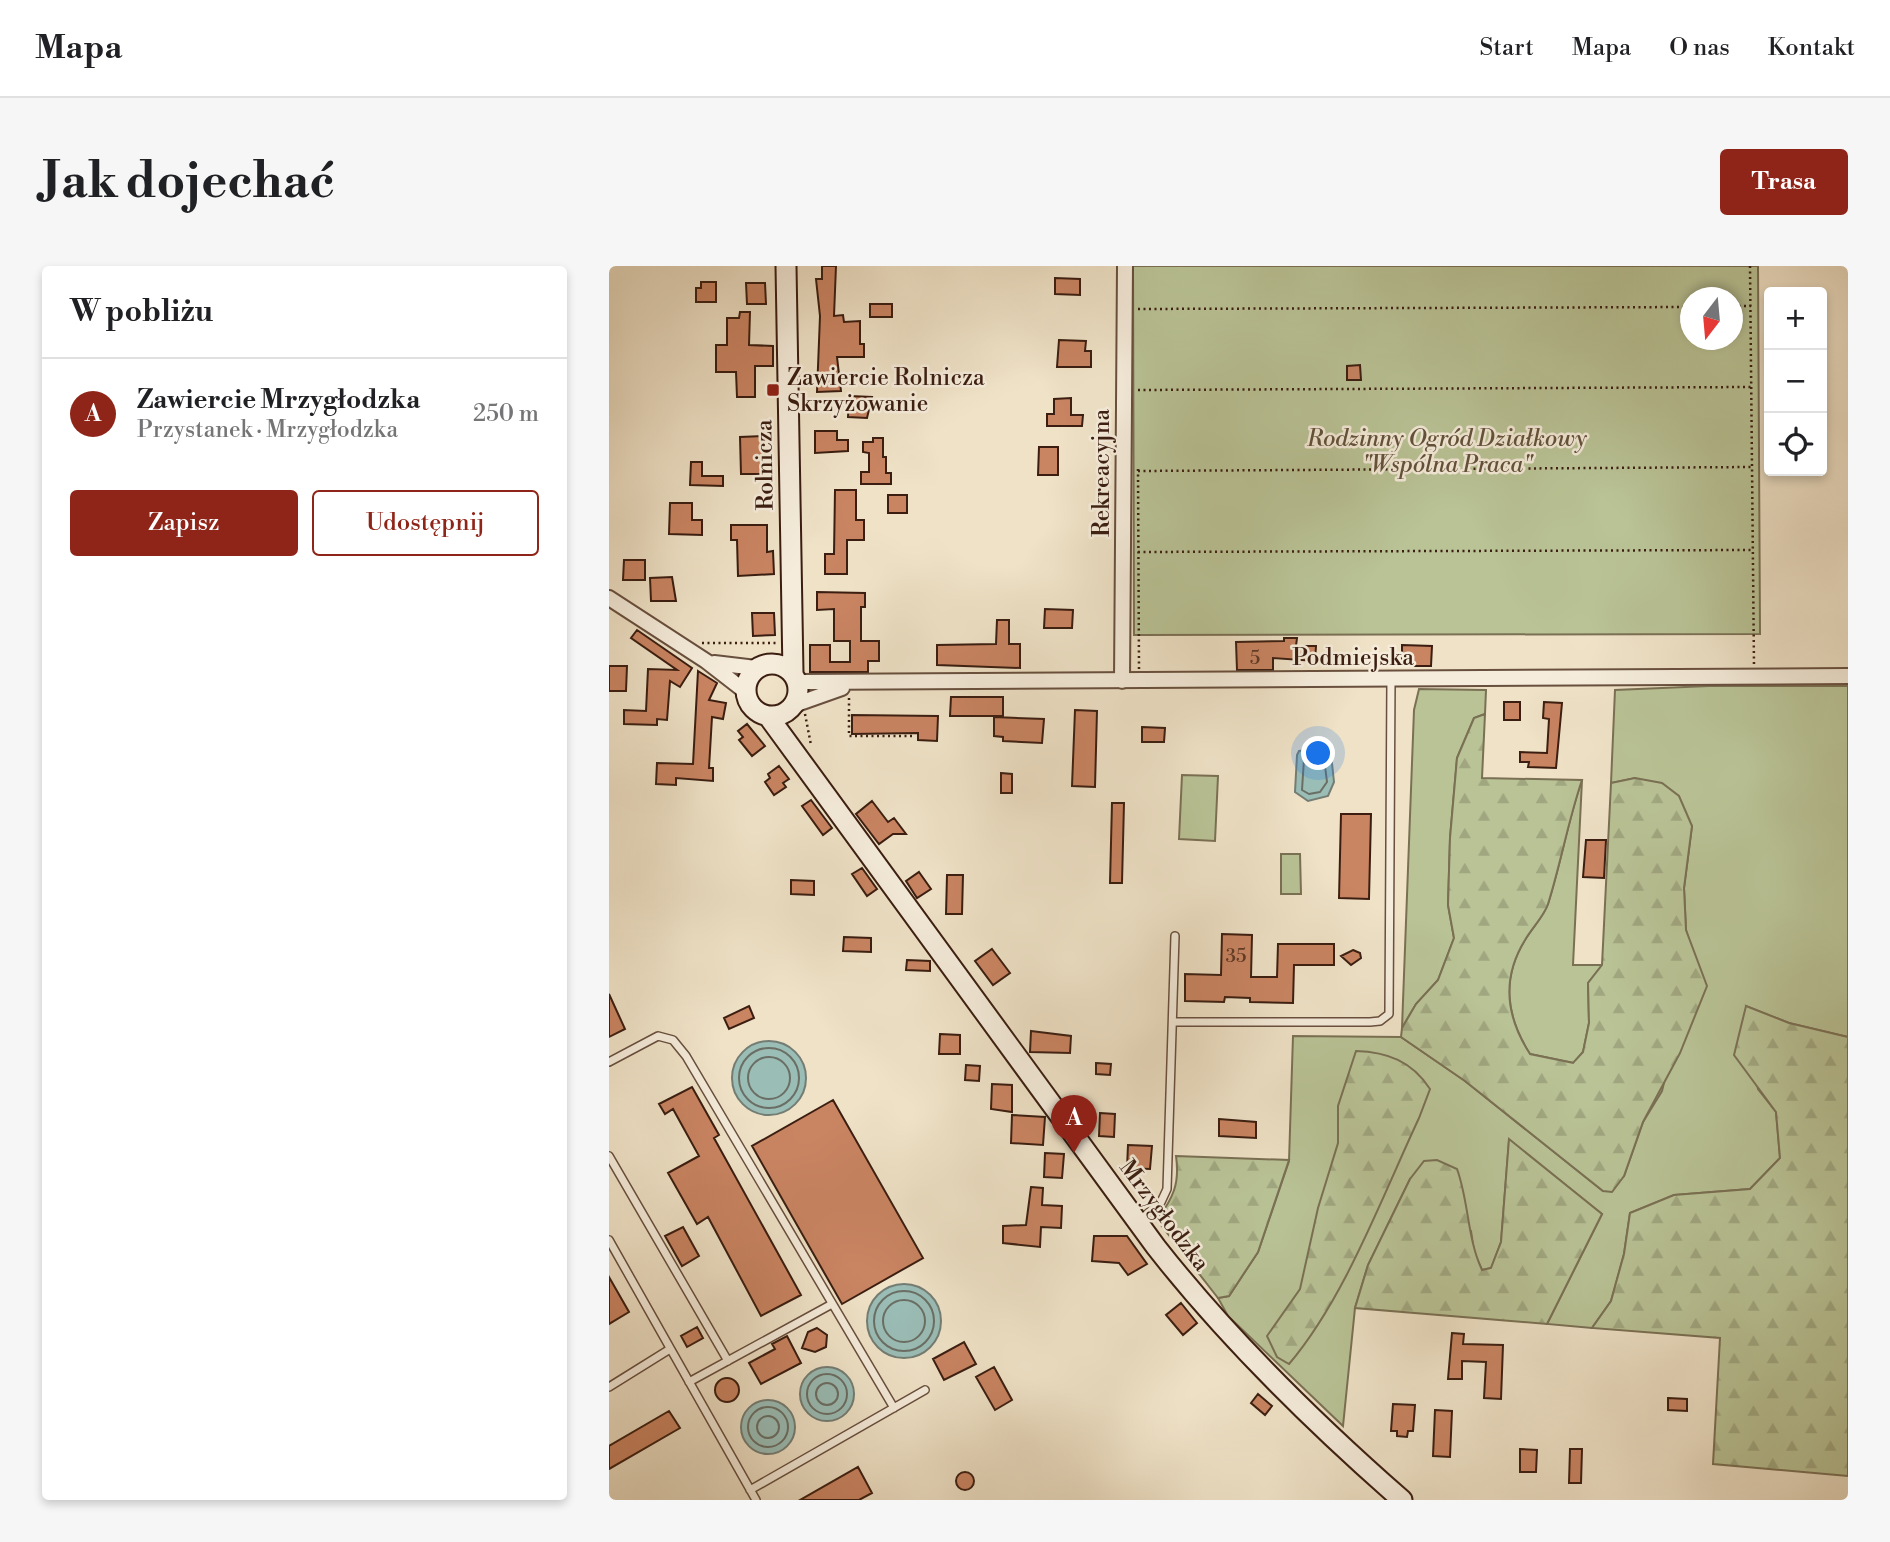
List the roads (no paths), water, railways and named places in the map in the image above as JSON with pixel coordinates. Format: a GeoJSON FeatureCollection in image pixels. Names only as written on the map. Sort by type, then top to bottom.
{"type":"FeatureCollection","features":[{"type":"Feature","properties":{"kind":"street","name":"Rolnicza"},"geometry":{"type":"LineString","coordinates":[[786,266],[792,622],[796,677]]}},
{"type":"Feature","properties":{"kind":"street","name":"Rekreacyjna"},"geometry":{"type":"LineString","coordinates":[[1122,681],[1125,266]]}},
{"type":"Feature","properties":{"kind":"street"},"geometry":{"type":"LineString","coordinates":[[609,598],[706,661],[746,692]]}},
{"type":"Feature","properties":{"kind":"street","name":"Rolnicza"},"geometry":{"type":"LineString","coordinates":[[765,666],[792,622]]}},
{"type":"Feature","properties":{"kind":"street"},"geometry":{"type":"LineString","coordinates":[[706,661],[765,666],[796,677],[799,690],[792,708],[779,716],[768,716],[753,709],[746,692],[747,683],[765,666]]}},
{"type":"Feature","properties":{"kind":"street","name":"Podmiejska"},"geometry":{"type":"LineString","coordinates":[[796,677],[854,688],[1122,681],[1848,676]]}},
{"type":"Feature","properties":{"kind":"street","name":"Podmiejska"},"geometry":{"type":"LineString","coordinates":[[792,708],[854,688]]}},
{"type":"Feature","properties":{"kind":"street","name":"Mrzygłodzka"},"geometry":{"type":"LineString","coordinates":[[792,708],[800,760]]}},
{"type":"Feature","properties":{"kind":"street","name":"Mrzygłodzka"},"geometry":{"type":"LineString","coordinates":[[768,716],[1138,1222],[1228,1335],[1335,1442],[1402,1500]]}},
{"type":"Feature","properties":{"kind":"lane"},"geometry":{"type":"LineString","coordinates":[[1173,1022],[1370,1022],[1380,1021],[1389,1014],[1391,679]]}},
{"type":"Feature","properties":{"kind":"lane"},"geometry":{"type":"LineString","coordinates":[[1138,1222],[1161,1202],[1167,1189],[1175,936]]}},
{"type":"Feature","properties":{"kind":"lane"},"geometry":{"type":"LineString","coordinates":[[609,1062],[658,1036],[673,1040],[894,1408]]}},
{"type":"Feature","properties":{"kind":"lane"},"geometry":{"type":"LineString","coordinates":[[610,1160],[728,1361]]}},
{"type":"Feature","properties":{"kind":"lane"},"geometry":{"type":"LineString","coordinates":[[609,1240],[756,1500]]}},
{"type":"Feature","properties":{"kind":"lane"},"geometry":{"type":"LineString","coordinates":[[689,1382],[832,1304]]}},
{"type":"Feature","properties":{"kind":"lane"},"geometry":{"type":"LineString","coordinates":[[609,1387],[670,1349]]}},
{"type":"Feature","properties":{"kind":"lane"},"geometry":{"type":"LineString","coordinates":[[750,1490],[925,1390]]}},
{"type":"Feature","properties":{"kind":"water"},"geometry":{"type":"Polygon","coordinates":[[[1324,749],[1331,754],[1334,782],[1328,796],[1308,801],[1295,792],[1297,755],[1299,751],[1324,749]]]}},
{"type":"Feature","properties":{"kind":"water"},"geometry":{"type":"Polygon","coordinates":[[[769,1041],[790,1047],[800,1057],[806,1078],[800,1099],[790,1109],[769,1115],[748,1109],[738,1099],[732,1078],[738,1057],[748,1047],[769,1041]]]}},
{"type":"Feature","properties":{"kind":"water"},"geometry":{"type":"Polygon","coordinates":[[[897,1284],[911,1284],[925,1290],[935,1300],[941,1321],[935,1342],[925,1352],[911,1358],[897,1358],[883,1352],[873,1342],[867,1328],[867,1314],[873,1300],[883,1290],[897,1284]]]}},
{"type":"Feature","properties":{"kind":"water"},"geometry":{"type":"Polygon","coordinates":[[[827,1367],[846,1375],[854,1394],[846,1413],[827,1421],[808,1413],[800,1394],[808,1375],[827,1367]]]}},
{"type":"Feature","properties":{"kind":"water"},"geometry":{"type":"Polygon","coordinates":[[[768,1400],[787,1408],[795,1427],[787,1446],[768,1454],[749,1446],[741,1427],[749,1408],[768,1400]]]}},
{"type":"Feature","properties":{"kind":"place","name":"Zawiercie Rolnicza Skrzyżowanie"},"geometry":{"type":"Point","coordinates":[773,390]}},
{"type":"Feature","properties":{"kind":"place","name":"Zawiercie Mrzygłodzka"},"geometry":{"type":"Point","coordinates":[1074,1153]}},
{"type":"Feature","properties":{"kind":"park label","name":"Rodzinny Ogród Działkowy \"Wspólna Praca\""},"geometry":{"type":"Point","coordinates":[1447,451]}}]}
